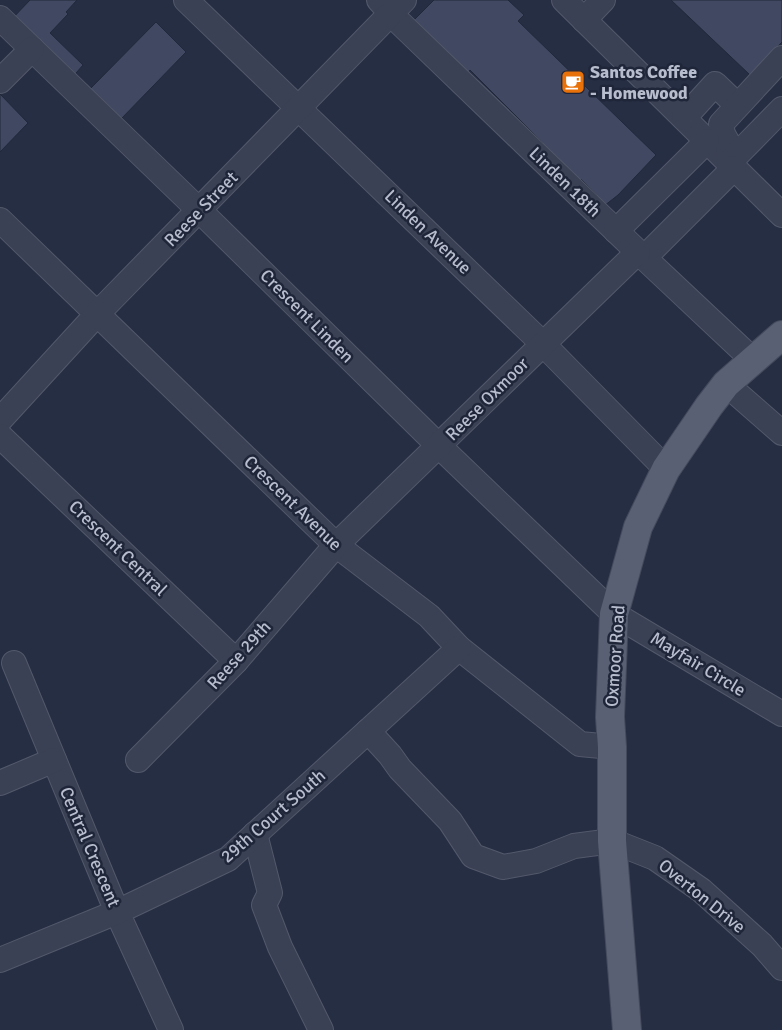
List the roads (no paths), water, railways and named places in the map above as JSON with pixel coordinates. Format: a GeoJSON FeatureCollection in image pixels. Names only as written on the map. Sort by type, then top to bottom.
{"type":"FeatureCollection","features":[{"type":"Feature","properties":{"kind":"main road","name":"Oxmoor Road"},"geometry":{"type":"LineString","coordinates":[[627,1030],[612,841],[612,747],[610,716],[614,614],[638,527],[666,469],[726,384],[782,335]]}},
{"type":"Feature","properties":{"kind":"street","name":"Linden Avenue"},"geometry":{"type":"LineString","coordinates":[[186,0],[543,344],[666,469]]}},
{"type":"Feature","properties":{"kind":"street"},"geometry":{"type":"LineString","coordinates":[[564,0],[782,215]]}},
{"type":"Feature","properties":{"kind":"street"},"geometry":{"type":"LineString","coordinates":[[584,20],[603,0]]}},
{"type":"Feature","properties":{"kind":"street","name":"Reese Street"},"geometry":{"type":"LineString","coordinates":[[0,420],[98,314],[300,108],[391,4]]}},
{"type":"Feature","properties":{"kind":"street","name":"Linden 18th"},"geometry":{"type":"LineString","coordinates":[[391,4],[400,23],[754,361]]}},
{"type":"Feature","properties":{"kind":"street","name":"Crescent Linden"},"geometry":{"type":"LineString","coordinates":[[0,18],[200,210],[614,614]]}},
{"type":"Feature","properties":{"kind":"street"},"geometry":{"type":"LineString","coordinates":[[0,81],[32,49]]}},
{"type":"Feature","properties":{"kind":"street"},"geometry":{"type":"LineString","coordinates":[[732,165],[728,143],[723,134],[721,124],[782,58]]}},
{"type":"Feature","properties":{"kind":"street"},"geometry":{"type":"LineString","coordinates":[[684,118],[715,84],[737,105]]}},
{"type":"Feature","properties":{"kind":"street","name":"Reese Oxmoor"},"geometry":{"type":"LineString","coordinates":[[336,545],[543,344],[641,255],[732,165],[782,109]]}},
{"type":"Feature","properties":{"kind":"street"},"geometry":{"type":"LineString","coordinates":[[616,231],[707,141]]}},
{"type":"Feature","properties":{"kind":"street","name":"Crescent Avenue"},"geometry":{"type":"LineString","coordinates":[[0,220],[336,545],[429,616],[459,648],[580,744],[612,747]]}},
{"type":"Feature","properties":{"kind":"street"},"geometry":{"type":"LineString","coordinates":[[726,384],[782,433]]}},
{"type":"Feature","properties":{"kind":"street","name":"Crescent Central"},"geometry":{"type":"LineString","coordinates":[[0,436],[236,661]]}},
{"type":"Feature","properties":{"kind":"street","name":"Reese 29th"},"geometry":{"type":"LineString","coordinates":[[138,760],[236,661],[336,545]]}},
{"type":"Feature","properties":{"kind":"street","name":"Mayfair Circle"},"geometry":{"type":"LineString","coordinates":[[614,614],[782,714]]}},
{"type":"Feature","properties":{"kind":"street","name":"29th Court South"},"geometry":{"type":"LineString","coordinates":[[0,960],[117,912],[228,859],[459,648]]}},
{"type":"Feature","properties":{"kind":"street","name":"Central Crescent"},"geometry":{"type":"LineString","coordinates":[[14,663],[117,912],[171,1030]]}},
{"type":"Feature","properties":{"kind":"street"},"geometry":{"type":"LineString","coordinates":[[368,730],[400,769],[450,821],[473,856],[503,867],[536,861],[574,846],[612,841]]}},
{"type":"Feature","properties":{"kind":"street"},"geometry":{"type":"LineString","coordinates":[[0,783],[54,760]]}},
{"type":"Feature","properties":{"kind":"street"},"geometry":{"type":"LineString","coordinates":[[255,834],[270,893],[264,905],[280,947],[321,1030]]}},
{"type":"Feature","properties":{"kind":"street","name":"Overton Drive"},"geometry":{"type":"LineString","coordinates":[[612,841],[655,858],[701,890],[762,945],[782,968]]}},
{"type":"Feature","properties":{"kind":"place","name":"Santos Coffee - Homewood"},"geometry":{"type":"Point","coordinates":[573,82]}}]}
